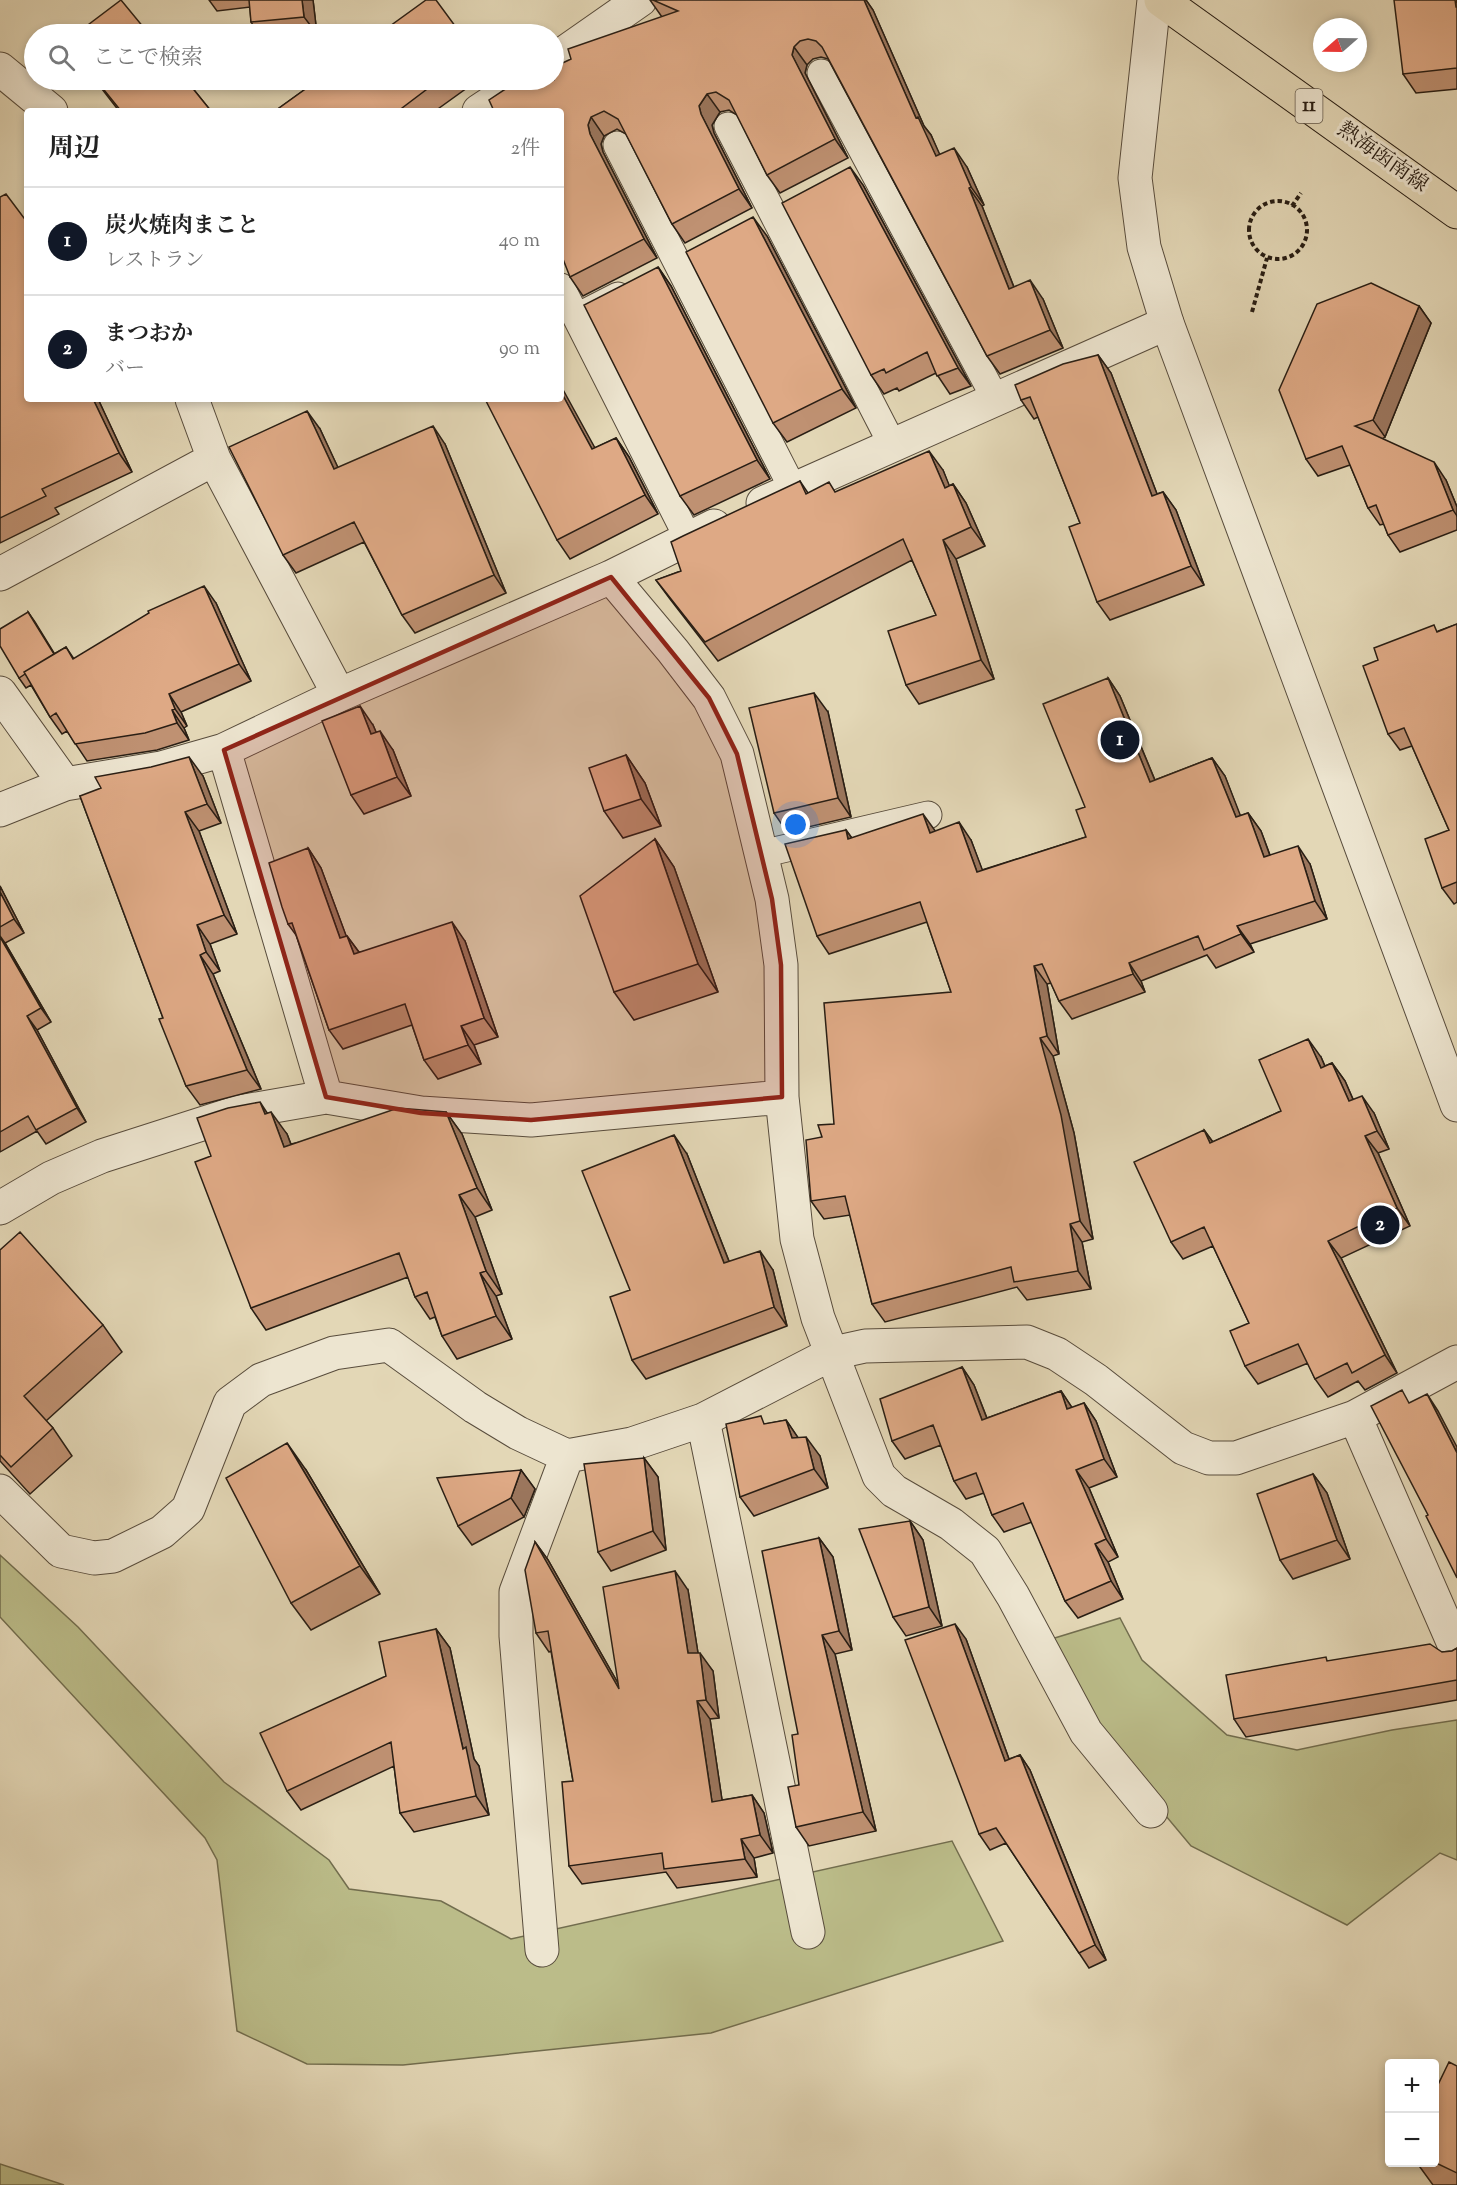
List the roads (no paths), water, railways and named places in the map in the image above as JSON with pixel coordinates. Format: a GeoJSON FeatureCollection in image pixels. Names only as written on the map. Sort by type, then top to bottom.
{"type":"FeatureCollection","features":[{"type":"Feature","properties":{"kind":"main road","name":"熱海函南線"},"geometry":{"type":"LineString","coordinates":[[1161,0],[1457,212]]}},
{"type":"Feature","properties":{"kind":"street"},"geometry":{"type":"LineString","coordinates":[[564,53],[640,0]]}},
{"type":"Feature","properties":{"kind":"street"},"geometry":{"type":"LineString","coordinates":[[1154,0],[1135,178],[1144,246],[1167,323],[1457,1105]]}},
{"type":"Feature","properties":{"kind":"street"},"geometry":{"type":"LineString","coordinates":[[0,69],[24,89]]}},
{"type":"Feature","properties":{"kind":"street"},"geometry":{"type":"LineString","coordinates":[[26,90],[47,108]]}},
{"type":"Feature","properties":{"kind":"street"},"geometry":{"type":"LineString","coordinates":[[483,108],[510,90]]}},
{"type":"Feature","properties":{"kind":"street"},"geometry":{"type":"LineString","coordinates":[[0,810],[65,784],[161,768],[224,750],[339,695],[610,578],[792,489],[1167,323]]}},
{"type":"Feature","properties":{"kind":"street"},"geometry":{"type":"LineString","coordinates":[[193,402],[214,459],[339,695]]}},
{"type":"Feature","properties":{"kind":"street"},"geometry":{"type":"LineString","coordinates":[[0,574],[214,459]]}},
{"type":"Feature","properties":{"kind":"street"},"geometry":{"type":"LineString","coordinates":[[610,578],[673,651],[709,699],[737,754],[772,899],[781,965],[782,1097],[797,1239],[818,1318],[879,1476],[894,1491],[951,1524],[985,1551],[1013,1596],[1086,1732],[1152,1811]]}},
{"type":"Feature","properties":{"kind":"street"},"geometry":{"type":"LineString","coordinates":[[0,693],[65,784]]}},
{"type":"Feature","properties":{"kind":"street"},"geometry":{"type":"LineString","coordinates":[[224,750],[326,1097]]}},
{"type":"Feature","properties":{"kind":"street"},"geometry":{"type":"LineString","coordinates":[[0,1208],[51,1178],[102,1156],[239,1112],[326,1097],[421,1113],[531,1120],[782,1097]]}},
{"type":"Feature","properties":{"kind":"street"},"geometry":{"type":"LineString","coordinates":[[0,1491],[61,1551],[94,1558],[113,1556],[162,1532],[188,1509],[230,1404],[253,1386],[261,1380],[334,1353],[388,1345],[475,1407],[518,1433],[567,1456],[632,1444],[703,1420],[833,1353],[865,1346],[1027,1342],[1057,1354],[1096,1380],[1183,1448],[1209,1458],[1236,1458],[1355,1417],[1457,1362]]}},
{"type":"Feature","properties":{"kind":"street"},"geometry":{"type":"LineString","coordinates":[[1355,1417],[1457,1651]]}},
{"type":"Feature","properties":{"kind":"street"},"geometry":{"type":"LineString","coordinates":[[703,1420],[808,1932]]}},
{"type":"Feature","properties":{"kind":"street"},"geometry":{"type":"LineString","coordinates":[[542,1950],[516,1636],[516,1592],[567,1456]]}},
{"type":"Feature","properties":{"kind":"lane"},"geometry":{"type":"LineString","coordinates":[[821,73],[995,398]]}},
{"type":"Feature","properties":{"kind":"lane"},"geometry":{"type":"LineString","coordinates":[[728,126],[892,444]]}},
{"type":"Feature","properties":{"kind":"lane"},"geometry":{"type":"LineString","coordinates":[[617,145],[668,270],[792,489]]}},
{"type":"Feature","properties":{"kind":"lane"},"geometry":{"type":"LineString","coordinates":[[843,177],[870,164]]}},
{"type":"Feature","properties":{"kind":"lane"},"geometry":{"type":"LineString","coordinates":[[577,317],[668,270]]}},
{"type":"Feature","properties":{"kind":"lane"},"geometry":{"type":"LineString","coordinates":[[564,293],[688,538]]}},
{"type":"Feature","properties":{"kind":"lane"},"geometry":{"type":"LineString","coordinates":[[761,854],[928,815]]}},
{"type":"Feature","properties":{"kind":"place","name":"炭火焼肉まこと"},"geometry":{"type":"Point","coordinates":[1120,740]}},
{"type":"Feature","properties":{"kind":"place","name":"まつおか"},"geometry":{"type":"Point","coordinates":[1380,1225]}}]}
